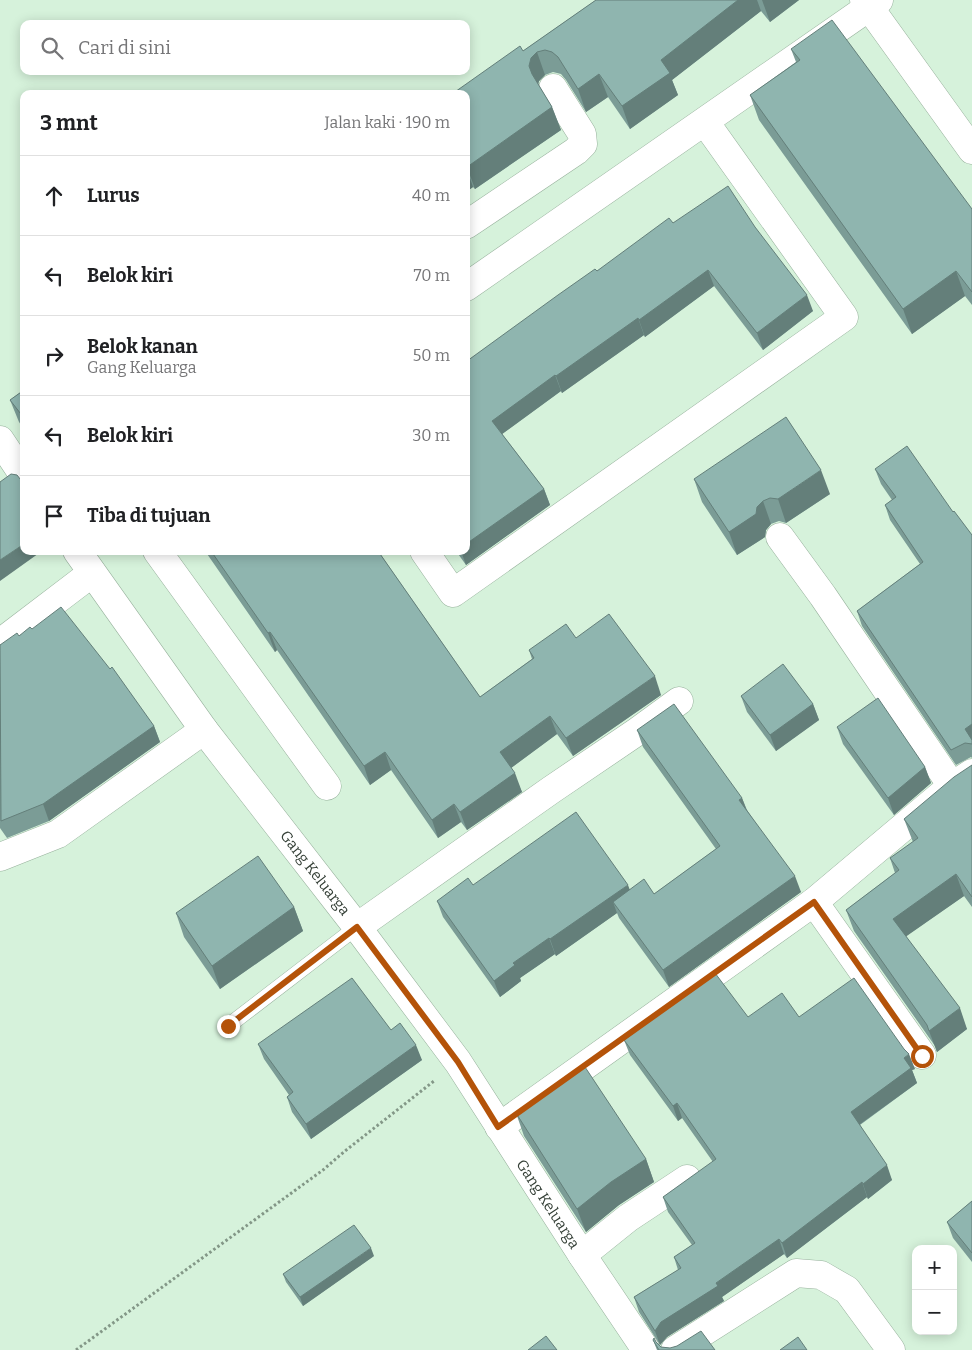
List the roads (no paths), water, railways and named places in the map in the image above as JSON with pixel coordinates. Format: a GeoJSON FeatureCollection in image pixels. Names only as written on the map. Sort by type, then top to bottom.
{"type":"FeatureCollection","features":[{"type":"Feature","properties":{"kind":"street"},"geometry":{"type":"LineString","coordinates":[[470,284],[705,122],[871,2],[972,150]]}},
{"type":"Feature","properties":{"kind":"street"},"geometry":{"type":"LineString","coordinates":[[470,222],[576,151],[583,144],[582,134],[553,88]]}},
{"type":"Feature","properties":{"kind":"street"},"geometry":{"type":"LineString","coordinates":[[427,555],[453,593],[844,316],[705,122]]}},
{"type":"Feature","properties":{"kind":"street"},"geometry":{"type":"LineString","coordinates":[[0,440],[20,470]]}},
{"type":"Feature","properties":{"kind":"street"},"geometry":{"type":"LineString","coordinates":[[498,1127],[814,902],[962,780],[780,537]]}},
{"type":"Feature","properties":{"kind":"street"},"geometry":{"type":"LineString","coordinates":[[160,555],[327,786]]}},
{"type":"Feature","properties":{"kind":"street"},"geometry":{"type":"LineString","coordinates":[[0,643],[85,558]]}},
{"type":"Feature","properties":{"kind":"street","name":"Gang Keluarga"},"geometry":{"type":"LineString","coordinates":[[85,558],[204,730],[357,927],[458,1062],[498,1127],[646,1350]]}},
{"type":"Feature","properties":{"kind":"street"},"geometry":{"type":"LineString","coordinates":[[357,927],[638,731],[679,700]]}},
{"type":"Feature","properties":{"kind":"street"},"geometry":{"type":"LineString","coordinates":[[0,857],[58,834],[204,730]]}},
{"type":"Feature","properties":{"kind":"street"},"geometry":{"type":"LineString","coordinates":[[814,902],[922,1056]]}},
{"type":"Feature","properties":{"kind":"street"},"geometry":{"type":"LineString","coordinates":[[582,1255],[628,1218],[687,1179]]}},
{"type":"Feature","properties":{"kind":"street"},"geometry":{"type":"LineString","coordinates":[[676,1350],[796,1273],[822,1275],[847,1290],[891,1350]]}},
{"type":"Feature","properties":{"kind":"lane"},"geometry":{"type":"LineString","coordinates":[[228,1026],[357,927]]}}]}
